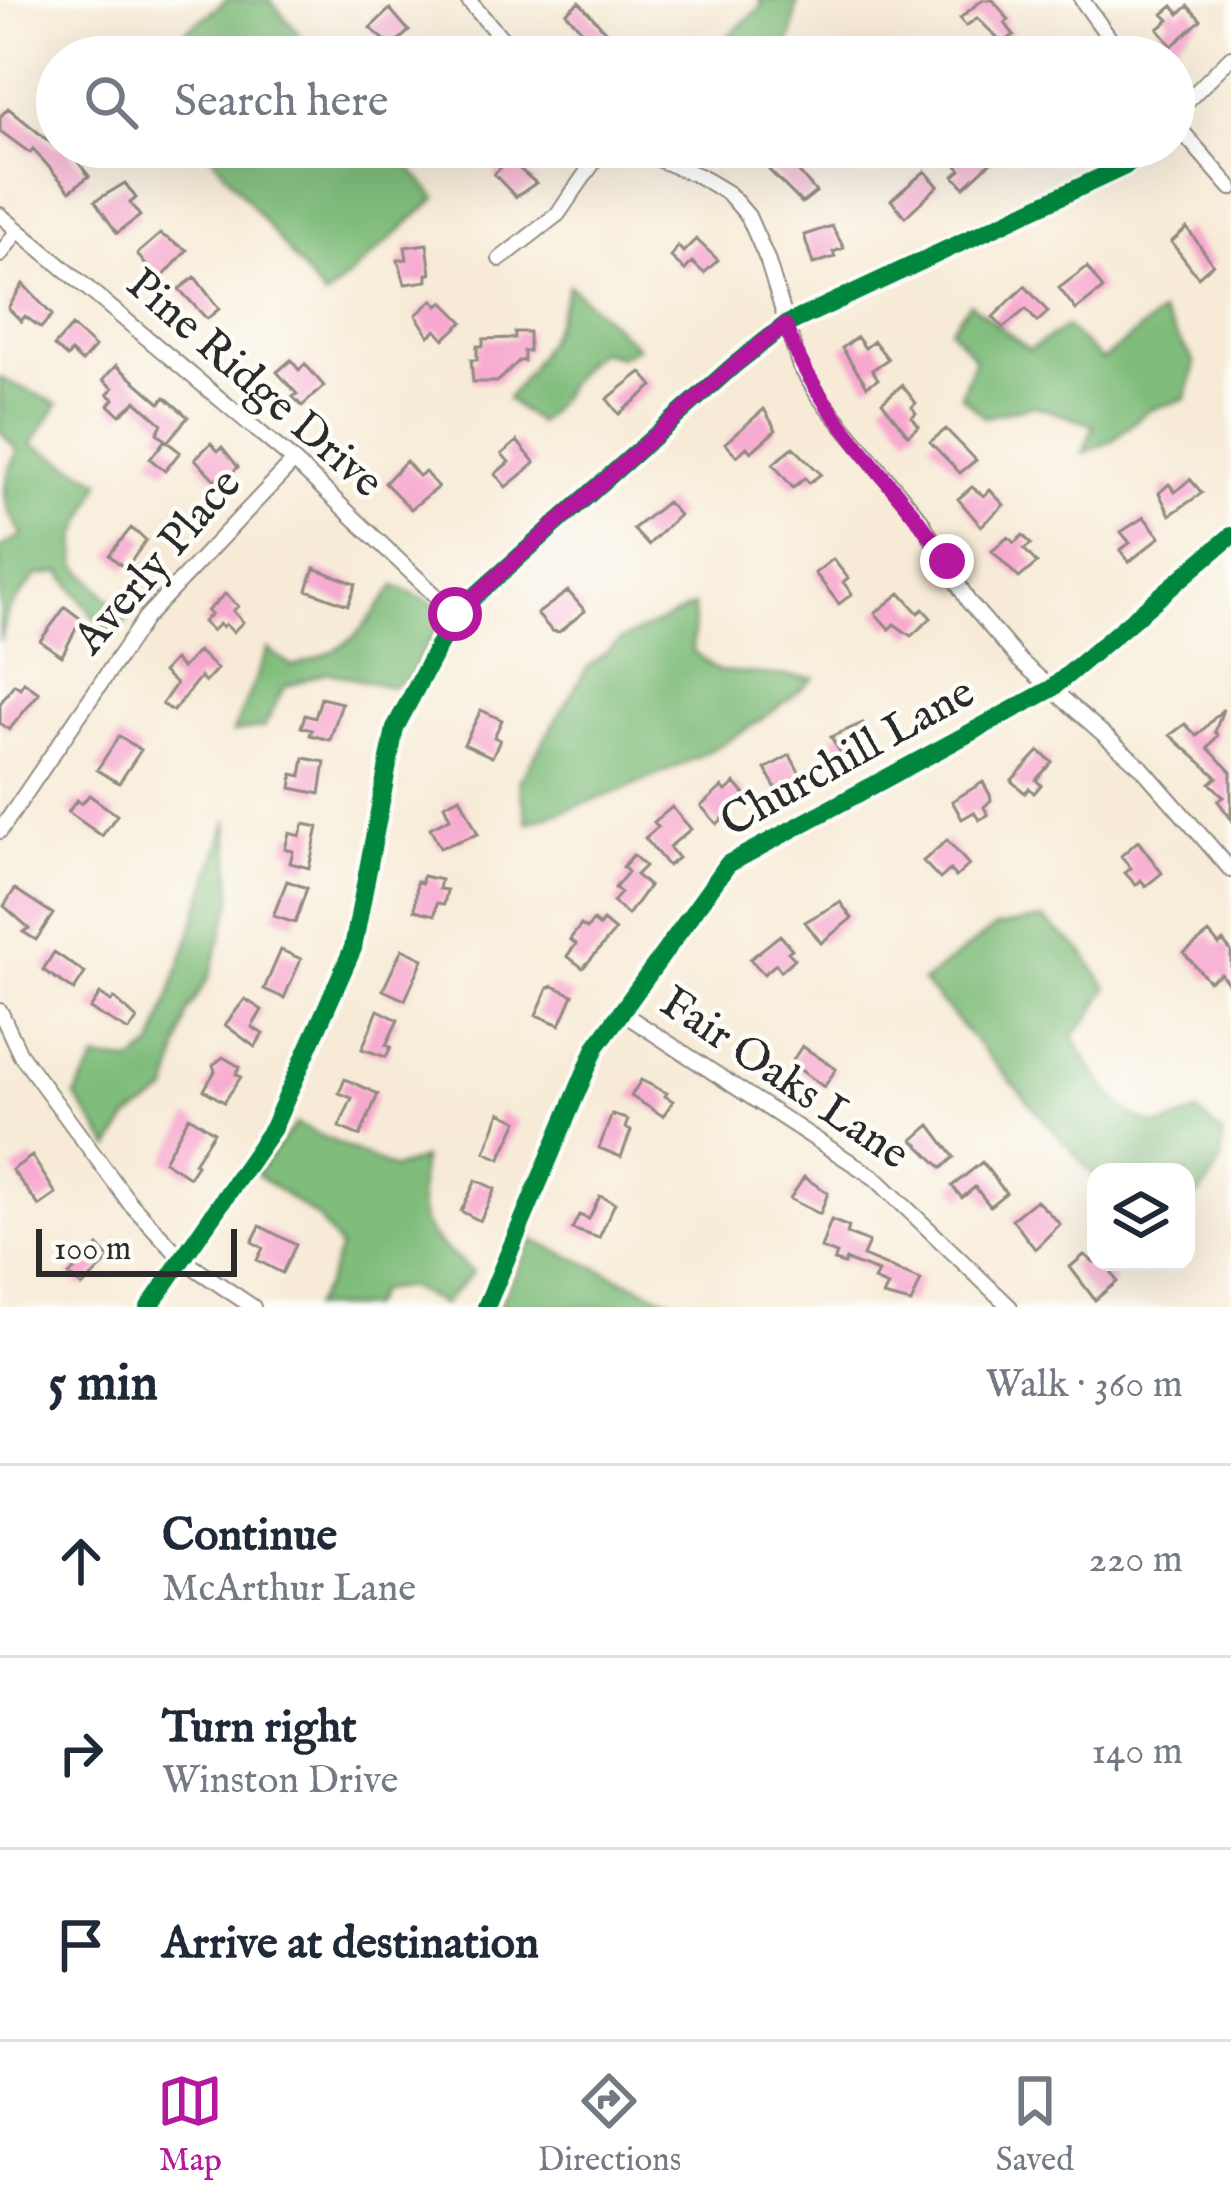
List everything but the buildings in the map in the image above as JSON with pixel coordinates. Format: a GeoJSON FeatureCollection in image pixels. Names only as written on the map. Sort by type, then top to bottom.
{"type":"FeatureCollection","features":[{"type":"Feature","properties":{"kind":"street"},"geometry":{"type":"LineString","coordinates":[[468,0],[500,36]]}},
{"type":"Feature","properties":{"kind":"street"},"geometry":{"type":"LineString","coordinates":[[1082,0],[1109,36]]}},
{"type":"Feature","properties":{"kind":"street"},"geometry":{"type":"LineString","coordinates":[[1195,96],[1231,57]]}},
{"type":"Feature","properties":{"kind":"street"},"geometry":{"type":"LineString","coordinates":[[1195,144],[1231,188]]}},
{"type":"Feature","properties":{"kind":"street"},"geometry":{"type":"LineString","coordinates":[[500,259],[558,214],[590,168]]}},
{"type":"Feature","properties":{"kind":"street"},"geometry":{"type":"LineString","coordinates":[[677,168],[729,194],[748,216],[767,259],[799,364],[819,397],[921,520],[968,601],[1020,661],[1142,769],[1231,870]]}},
{"type":"Feature","properties":{"kind":"street"},"geometry":{"type":"LineString","coordinates":[[149,1307],[273,1128],[353,948],[395,728],[455,614],[785,325],[1121,168]]}},
{"type":"Feature","properties":{"kind":"street","name":"Pine Ridge Drive"},"geometry":{"type":"LineString","coordinates":[[0,215],[294,461],[455,614]]}},
{"type":"Feature","properties":{"kind":"street"},"geometry":{"type":"LineString","coordinates":[[0,255],[18,230]]}},
{"type":"Feature","properties":{"kind":"street","name":"Averly Place"},"geometry":{"type":"LineString","coordinates":[[0,831],[146,617],[294,461]]}},
{"type":"Feature","properties":{"kind":"street","name":"Churchill Lane"},"geometry":{"type":"LineString","coordinates":[[487,1307],[596,1047],[728,864],[1051,689],[1231,536]]}},
{"type":"Feature","properties":{"kind":"street"},"geometry":{"type":"LineString","coordinates":[[0,1011],[20,1054],[129,1202],[183,1260],[254,1307]]}},
{"type":"Feature","properties":{"kind":"street","name":"Fair Oaks Lane"},"geometry":{"type":"LineString","coordinates":[[621,1012],[875,1178],[1010,1307]]}},
{"type":"Feature","properties":{"kind":"green space"},"geometry":{"type":"Polygon","coordinates":[[[227,0],[270,0],[300,36],[179,36],[227,0]]]}},
{"type":"Feature","properties":{"kind":"green space"},"geometry":{"type":"Polygon","coordinates":[[[759,0],[797,0],[791,36],[728,36],[762,6],[759,0]]]}},
{"type":"Feature","properties":{"kind":"green space"},"geometry":{"type":"Polygon","coordinates":[[[222,168],[411,168],[436,198],[325,298],[222,168]]]}},
{"type":"Feature","properties":{"kind":"green space"},"geometry":{"type":"Polygon","coordinates":[[[569,285],[638,347],[619,357],[600,351],[538,423],[507,399],[544,345],[569,285]]]}},
{"type":"Feature","properties":{"kind":"green space"},"geometry":{"type":"Polygon","coordinates":[[[970,303],[1029,350],[1066,327],[1102,360],[1161,313],[1195,363],[1186,399],[1148,410],[1112,441],[1083,454],[1094,425],[1033,405],[984,417],[961,395],[975,358],[950,329],[970,303]]]}},
{"type":"Feature","properties":{"kind":"green space"},"geometry":{"type":"Polygon","coordinates":[[[0,378],[58,404],[32,444],[101,481],[77,536],[76,564],[128,620],[106,634],[61,572],[36,576],[8,611],[0,641],[0,548],[23,535],[5,494],[18,451],[0,431],[0,378]]]}},
{"type":"Feature","properties":{"kind":"green space"},"geometry":{"type":"Polygon","coordinates":[[[395,586],[437,605],[443,620],[409,677],[391,687],[327,672],[284,687],[264,727],[233,732],[268,649],[292,666],[329,653],[362,628],[395,586]]]}},
{"type":"Feature","properties":{"kind":"green space"},"geometry":{"type":"Polygon","coordinates":[[[694,606],[693,651],[718,671],[814,678],[715,748],[642,782],[528,823],[519,782],[587,668],[621,640],[694,606]]]}},
{"type":"Feature","properties":{"kind":"green space"},"geometry":{"type":"Polygon","coordinates":[[[228,820],[232,900],[210,975],[187,1013],[168,1092],[128,1119],[111,1148],[75,1096],[96,1059],[132,1062],[153,1047],[228,820]]]}},
{"type":"Feature","properties":{"kind":"green space"},"geometry":{"type":"Polygon","coordinates":[[[1043,919],[1082,951],[1107,988],[1073,1035],[1120,1104],[1146,1122],[1160,1125],[1197,1112],[1222,1134],[1218,1167],[1195,1198],[1195,1163],[1087,1163],[1087,1168],[923,982],[995,927],[1043,919]]]}},
{"type":"Feature","properties":{"kind":"green space"},"geometry":{"type":"Polygon","coordinates":[[[296,1124],[394,1169],[422,1159],[420,1199],[425,1225],[473,1272],[442,1305],[409,1287],[378,1291],[370,1307],[312,1307],[340,1248],[317,1217],[256,1174],[296,1124]]]}},
{"type":"Feature","properties":{"kind":"green space"},"geometry":{"type":"Polygon","coordinates":[[[532,1240],[682,1305],[685,1307],[498,1307],[532,1240]]]}},
{"type":"Feature","properties":{"kind":"cycle path"},"geometry":{"type":"LineString","coordinates":[[149,1307],[273,1128],[353,948],[395,728],[455,614],[785,325],[1121,168]]}},
{"type":"Feature","properties":{"kind":"cycle path"},"geometry":{"type":"LineString","coordinates":[[486,1307],[596,1047],[728,864],[1051,689],[1231,536]]}},
{"type":"Feature","properties":{"kind":"route"},"geometry":{"type":"LineString","coordinates":[[455,614],[785,325],[799,364],[819,397],[921,520],[947,561]]}}]}
